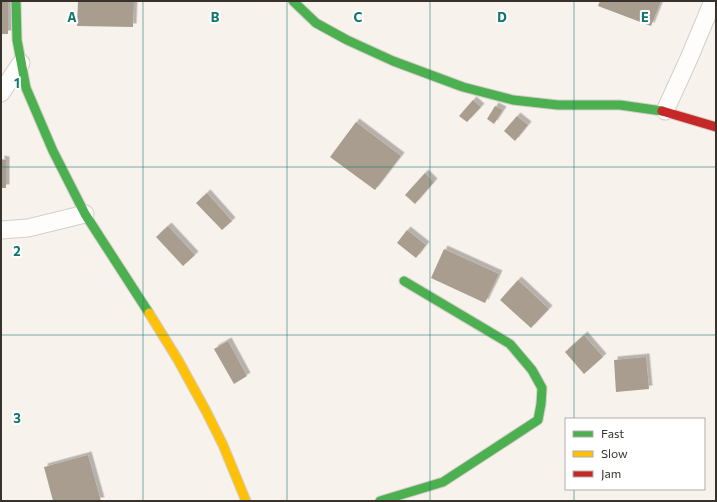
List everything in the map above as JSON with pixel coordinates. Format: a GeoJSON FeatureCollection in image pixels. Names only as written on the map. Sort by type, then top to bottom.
{"type":"FeatureCollection","features":[{"type":"Feature","properties":{"kind":"street"},"geometry":{"type":"LineString","coordinates":[[16,1],[17,40],[26,88],[53,151],[84,214],[158,326],[178,360],[223,445],[246,501]]}},
{"type":"Feature","properties":{"kind":"street"},"geometry":{"type":"LineString","coordinates":[[293,1],[316,23],[347,40],[393,61],[463,87],[513,100],[558,105],[620,105],[665,111],[716,127]]}},
{"type":"Feature","properties":{"kind":"street"},"geometry":{"type":"LineString","coordinates":[[665,111],[713,1]]}},
{"type":"Feature","properties":{"kind":"street"},"geometry":{"type":"LineString","coordinates":[[1,93],[21,63]]}},
{"type":"Feature","properties":{"kind":"street"},"geometry":{"type":"LineString","coordinates":[[1,230],[28,228],[84,214]]}},
{"type":"Feature","properties":{"kind":"street"},"geometry":{"type":"LineString","coordinates":[[380,501],[443,482],[538,420],[541,404],[542,388],[532,370],[510,344],[404,281]]}},
{"type":"Feature","properties":{"kind":"building"},"geometry":{"type":"Polygon","coordinates":[[[78,1],[134,1],[133,27],[77,26],[78,1]]]}},
{"type":"Feature","properties":{"kind":"building"},"geometry":{"type":"Polygon","coordinates":[[[600,1],[661,1],[651,26],[598,6],[600,1]]]}},
{"type":"Feature","properties":{"kind":"building"},"geometry":{"type":"Polygon","coordinates":[[[1,2],[8,2],[8,34],[1,34],[1,2]]]}},
{"type":"Feature","properties":{"kind":"building"},"geometry":{"type":"Polygon","coordinates":[[[473,100],[481,107],[467,122],[459,116],[473,100]]]}},
{"type":"Feature","properties":{"kind":"building"},"geometry":{"type":"Polygon","coordinates":[[[495,106],[503,110],[494,124],[487,119],[495,106]]]}},
{"type":"Feature","properties":{"kind":"building"},"geometry":{"type":"Polygon","coordinates":[[[517,116],[528,125],[515,141],[504,131],[517,116]]]}},
{"type":"Feature","properties":{"kind":"building"},"geometry":{"type":"Polygon","coordinates":[[[356,122],[401,156],[375,190],[330,157],[356,122]]]}},
{"type":"Feature","properties":{"kind":"building"},"geometry":{"type":"Polygon","coordinates":[[[1,159],[6,160],[6,188],[1,188],[1,159]]]}},
{"type":"Feature","properties":{"kind":"building"},"geometry":{"type":"Polygon","coordinates":[[[425,173],[434,182],[415,204],[405,195],[425,173]]]}},
{"type":"Feature","properties":{"kind":"building"},"geometry":{"type":"Polygon","coordinates":[[[207,193],[232,221],[222,230],[196,203],[207,193]]]}},
{"type":"Feature","properties":{"kind":"building"},"geometry":{"type":"Polygon","coordinates":[[[168,226],[195,255],[183,266],[156,237],[168,226]]]}},
{"type":"Feature","properties":{"kind":"building"},"geometry":{"type":"Polygon","coordinates":[[[407,230],[426,245],[416,258],[397,243],[407,230]]]}},
{"type":"Feature","properties":{"kind":"building"},"geometry":{"type":"Polygon","coordinates":[[[444,249],[499,274],[485,303],[431,278],[444,249]]]}},
{"type":"Feature","properties":{"kind":"building"},"geometry":{"type":"Polygon","coordinates":[[[518,280],[549,309],[531,328],[500,300],[518,280]]]}},
{"type":"Feature","properties":{"kind":"building"},"geometry":{"type":"Polygon","coordinates":[[[584,335],[603,357],[584,374],[565,352],[584,335]]]}},
{"type":"Feature","properties":{"kind":"building"},"geometry":{"type":"Polygon","coordinates":[[[228,341],[247,376],[234,384],[214,349],[228,341]]]}},
{"type":"Feature","properties":{"kind":"building"},"geometry":{"type":"Polygon","coordinates":[[[646,357],[649,389],[616,392],[614,360],[646,357]]]}},
{"type":"Feature","properties":{"kind":"building"},"geometry":{"type":"Polygon","coordinates":[[[88,455],[101,501],[53,501],[44,467],[88,455]]]}},
{"type":"Feature","properties":{"kind":"traffic: fast"},"geometry":{"type":"LineString","coordinates":[[16,1],[17,40],[26,88],[53,151],[85,214],[149,313]]}},
{"type":"Feature","properties":{"kind":"traffic: fast"},"geometry":{"type":"LineString","coordinates":[[293,1],[316,23],[347,40],[393,61],[463,87],[513,100],[558,105],[620,105],[662,111]]}},
{"type":"Feature","properties":{"kind":"traffic: fast"},"geometry":{"type":"LineString","coordinates":[[380,501],[443,482],[538,420],[541,404],[542,388],[532,370],[510,344],[404,281]]}},
{"type":"Feature","properties":{"kind":"traffic: slow"},"geometry":{"type":"LineString","coordinates":[[149,313],[178,360],[206,411],[223,445],[246,501]]}},
{"type":"Feature","properties":{"kind":"traffic: jam"},"geometry":{"type":"LineString","coordinates":[[662,111],[716,127]]}}]}
